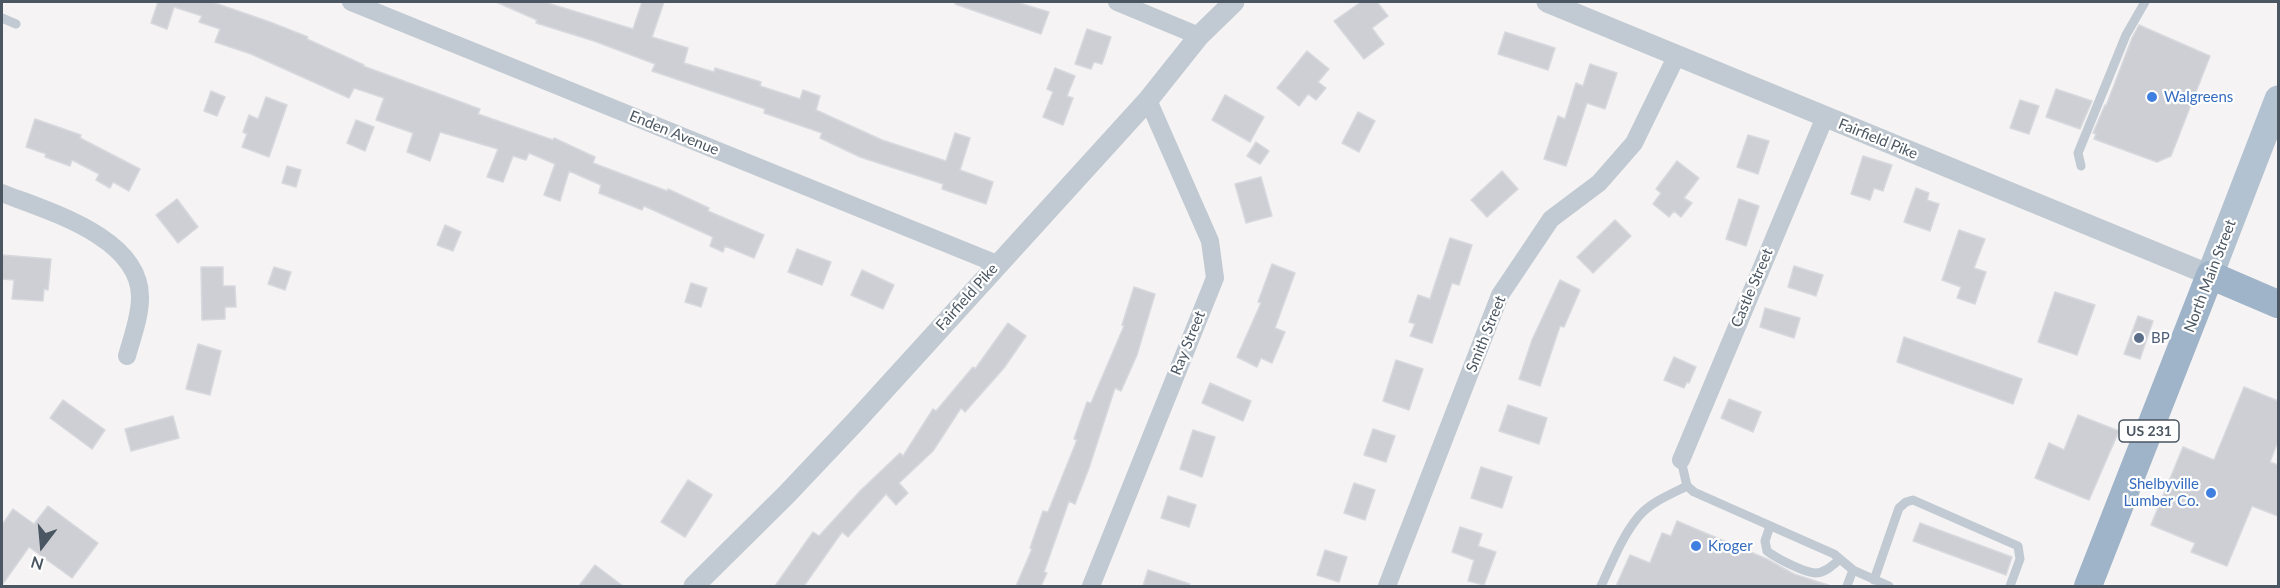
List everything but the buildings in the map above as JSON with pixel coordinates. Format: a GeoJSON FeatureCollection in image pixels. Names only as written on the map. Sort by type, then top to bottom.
{"type":"FeatureCollection","features":[{"type":"Feature","properties":{"kind":"highway"},"geometry":{"type":"LineString","coordinates":[[2210,275],[2278,303]]}},
{"type":"Feature","properties":{"kind":"highway","name":"North Main Street"},"geometry":{"type":"LineString","coordinates":[[2088,586],[2210,275]]}},
{"type":"Feature","properties":{"kind":"main road","name":"North Main Street"},"geometry":{"type":"LineString","coordinates":[[2210,275],[2278,99]]}},
{"type":"Feature","properties":{"kind":"street","name":"Enden Avenue"},"geometry":{"type":"LineString","coordinates":[[351,2],[997,264]]}},
{"type":"Feature","properties":{"kind":"street"},"geometry":{"type":"LineString","coordinates":[[1118,2],[1199,36]]}},
{"type":"Feature","properties":{"kind":"street","name":"Fairfield Pike"},"geometry":{"type":"LineString","coordinates":[[694,586],[832,446],[1148,100],[1199,36],[1234,2]]}},
{"type":"Feature","properties":{"kind":"street","name":"Fairfield Pike"},"geometry":{"type":"LineString","coordinates":[[1547,2],[2210,275]]}},
{"type":"Feature","properties":{"kind":"street","name":"Smith Street"},"geometry":{"type":"LineString","coordinates":[[1387,586],[1500,295],[1551,219],[1599,183],[1634,142],[1677,55]]}},
{"type":"Feature","properties":{"kind":"street","name":"Ray Street"},"geometry":{"type":"LineString","coordinates":[[1091,586],[1215,278],[1210,241],[1148,100]]}},
{"type":"Feature","properties":{"kind":"street","name":"Castle Street"},"geometry":{"type":"LineString","coordinates":[[1681,460],[1825,117]]}},
{"type":"Feature","properties":{"kind":"street"},"geometry":{"type":"LineString","coordinates":[[2,194],[75,222],[122,254],[136,276],[140,297],[127,356]]}},
{"type":"Feature","properties":{"kind":"lane"},"geometry":{"type":"LineString","coordinates":[[2081,166],[2078,153],[2126,35],[2145,2]]}},
{"type":"Feature","properties":{"kind":"lane"},"geometry":{"type":"LineString","coordinates":[[2,18],[16,24]]}},
{"type":"Feature","properties":{"kind":"lane"},"geometry":{"type":"LineString","coordinates":[[1681,460],[1687,486],[1694,492],[1834,554],[1853,570],[1889,586]]}},
{"type":"Feature","properties":{"kind":"lane"},"geometry":{"type":"LineString","coordinates":[[1601,586],[1626,535],[1640,514],[1660,499],[1687,486]]}},
{"type":"Feature","properties":{"kind":"lane"},"geometry":{"type":"LineString","coordinates":[[1874,580],[1899,508],[1913,500],[2018,546],[2020,559],[2010,586]]}},
{"type":"Feature","properties":{"kind":"lane"},"geometry":{"type":"LineString","coordinates":[[1770,526],[1765,541],[1767,551],[1774,556],[1816,573],[1828,569],[1840,559]]}},
{"type":"Feature","properties":{"kind":"lane"},"geometry":{"type":"LineString","coordinates":[[1847,586],[1853,570]]}},
{"type":"Feature","properties":{"kind":"place","name":"Walgreens"},"geometry":{"type":"Point","coordinates":[2152,97]}},
{"type":"Feature","properties":{"kind":"place","name":"BP"},"geometry":{"type":"Point","coordinates":[2139,338]}},
{"type":"Feature","properties":{"kind":"place","name":"Shelbyville Lumber Co."},"geometry":{"type":"Point","coordinates":[2211,493]}},
{"type":"Feature","properties":{"kind":"place","name":"Kroger"},"geometry":{"type":"Point","coordinates":[1696,546]}}]}
